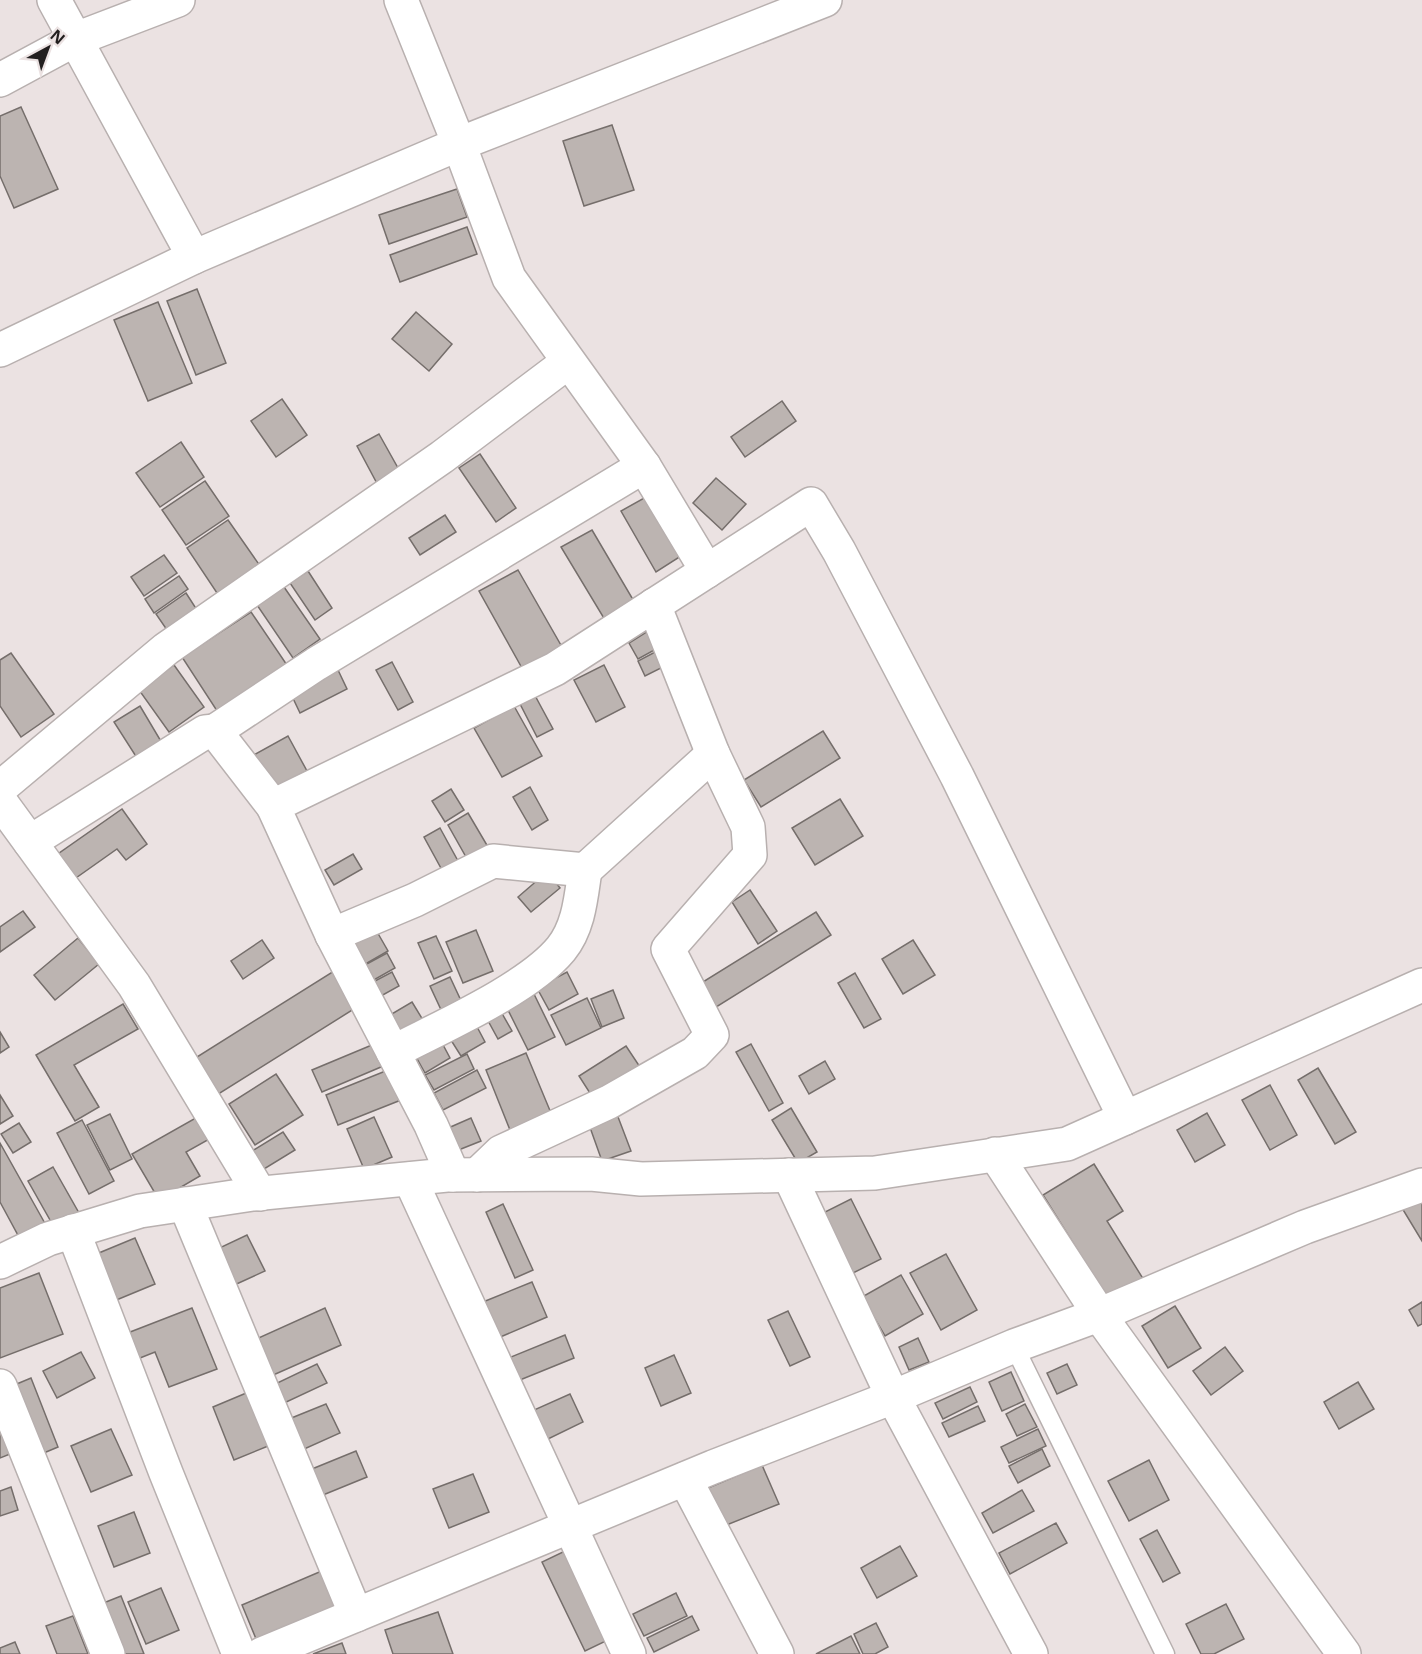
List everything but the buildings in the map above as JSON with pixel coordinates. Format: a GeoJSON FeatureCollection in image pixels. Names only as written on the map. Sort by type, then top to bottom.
{"type":"FeatureCollection","features":[{"type":"Feature","properties":{"kind":"street"},"geometry":{"type":"LineString","coordinates":[[54,0],[194,257]]}},
{"type":"Feature","properties":{"kind":"street"},"geometry":{"type":"LineString","coordinates":[[0,80],[76,39],[178,0]]}},
{"type":"Feature","properties":{"kind":"street"},"geometry":{"type":"LineString","coordinates":[[401,0],[459,144],[509,278],[644,466],[707,571]]}},
{"type":"Feature","properties":{"kind":"street"},"geometry":{"type":"LineString","coordinates":[[0,350],[194,257],[459,144],[825,0]]}},
{"type":"Feature","properties":{"kind":"street"},"geometry":{"type":"LineString","coordinates":[[0,788],[166,649],[442,457],[568,362]]}},
{"type":"Feature","properties":{"kind":"street"},"geometry":{"type":"LineString","coordinates":[[30,842],[205,732],[215,731],[316,664],[644,466]]}},
{"type":"Feature","properties":{"kind":"street"},"geometry":{"type":"LineString","coordinates":[[273,806],[555,669],[811,504],[839,551],[952,766],[1125,1118]]}},
{"type":"Feature","properties":{"kind":"street"},"geometry":{"type":"LineString","coordinates":[[465,1175],[501,1152],[618,1096],[696,1053],[712,1035],[668,949],[697,912],[750,855],[748,827],[713,754],[654,605]]}},
{"type":"Feature","properties":{"kind":"street"},"geometry":{"type":"LineString","coordinates":[[215,731],[273,806],[332,935],[393,1052],[465,1175]]}},
{"type":"Feature","properties":{"kind":"street"},"geometry":{"type":"LineString","coordinates":[[393,1052],[532,976],[540,969],[562,948],[579,915],[585,870],[713,754]]}},
{"type":"Feature","properties":{"kind":"street"},"geometry":{"type":"LineString","coordinates":[[0,801],[134,985],[260,1194]]}},
{"type":"Feature","properties":{"kind":"street"},"geometry":{"type":"LineString","coordinates":[[332,935],[415,900],[493,861],[585,870]]}},
{"type":"Feature","properties":{"kind":"street"},"geometry":{"type":"LineString","coordinates":[[0,1262],[73,1231],[140,1211],[260,1194],[465,1175],[591,1174],[641,1179],[875,1173],[1067,1144],[1422,985]]}},
{"type":"Feature","properties":{"kind":"street"},"geometry":{"type":"LineString","coordinates":[[995,1154],[1101,1314],[1344,1654]]}},
{"type":"Feature","properties":{"kind":"street"},"geometry":{"type":"LineString","coordinates":[[789,1175],[893,1397],[1030,1654]]}},
{"type":"Feature","properties":{"kind":"street"},"geometry":{"type":"LineString","coordinates":[[410,1179],[629,1654]]}},
{"type":"Feature","properties":{"kind":"street"},"geometry":{"type":"LineString","coordinates":[[262,1654],[685,1479],[893,1397],[1014,1346],[1101,1314],[1305,1227],[1422,1185]]}},
{"type":"Feature","properties":{"kind":"street"},"geometry":{"type":"LineString","coordinates":[[185,1204],[356,1615]]}},
{"type":"Feature","properties":{"kind":"street"},"geometry":{"type":"LineString","coordinates":[[73,1231],[165,1473],[239,1654]]}},
{"type":"Feature","properties":{"kind":"street"},"geometry":{"type":"LineString","coordinates":[[0,1386],[108,1654]]}},
{"type":"Feature","properties":{"kind":"street"},"geometry":{"type":"LineString","coordinates":[[685,1479],[777,1654]]}},
{"type":"Feature","properties":{"kind":"lane"},"geometry":{"type":"LineString","coordinates":[[1014,1346],[1165,1654]]}}]}
